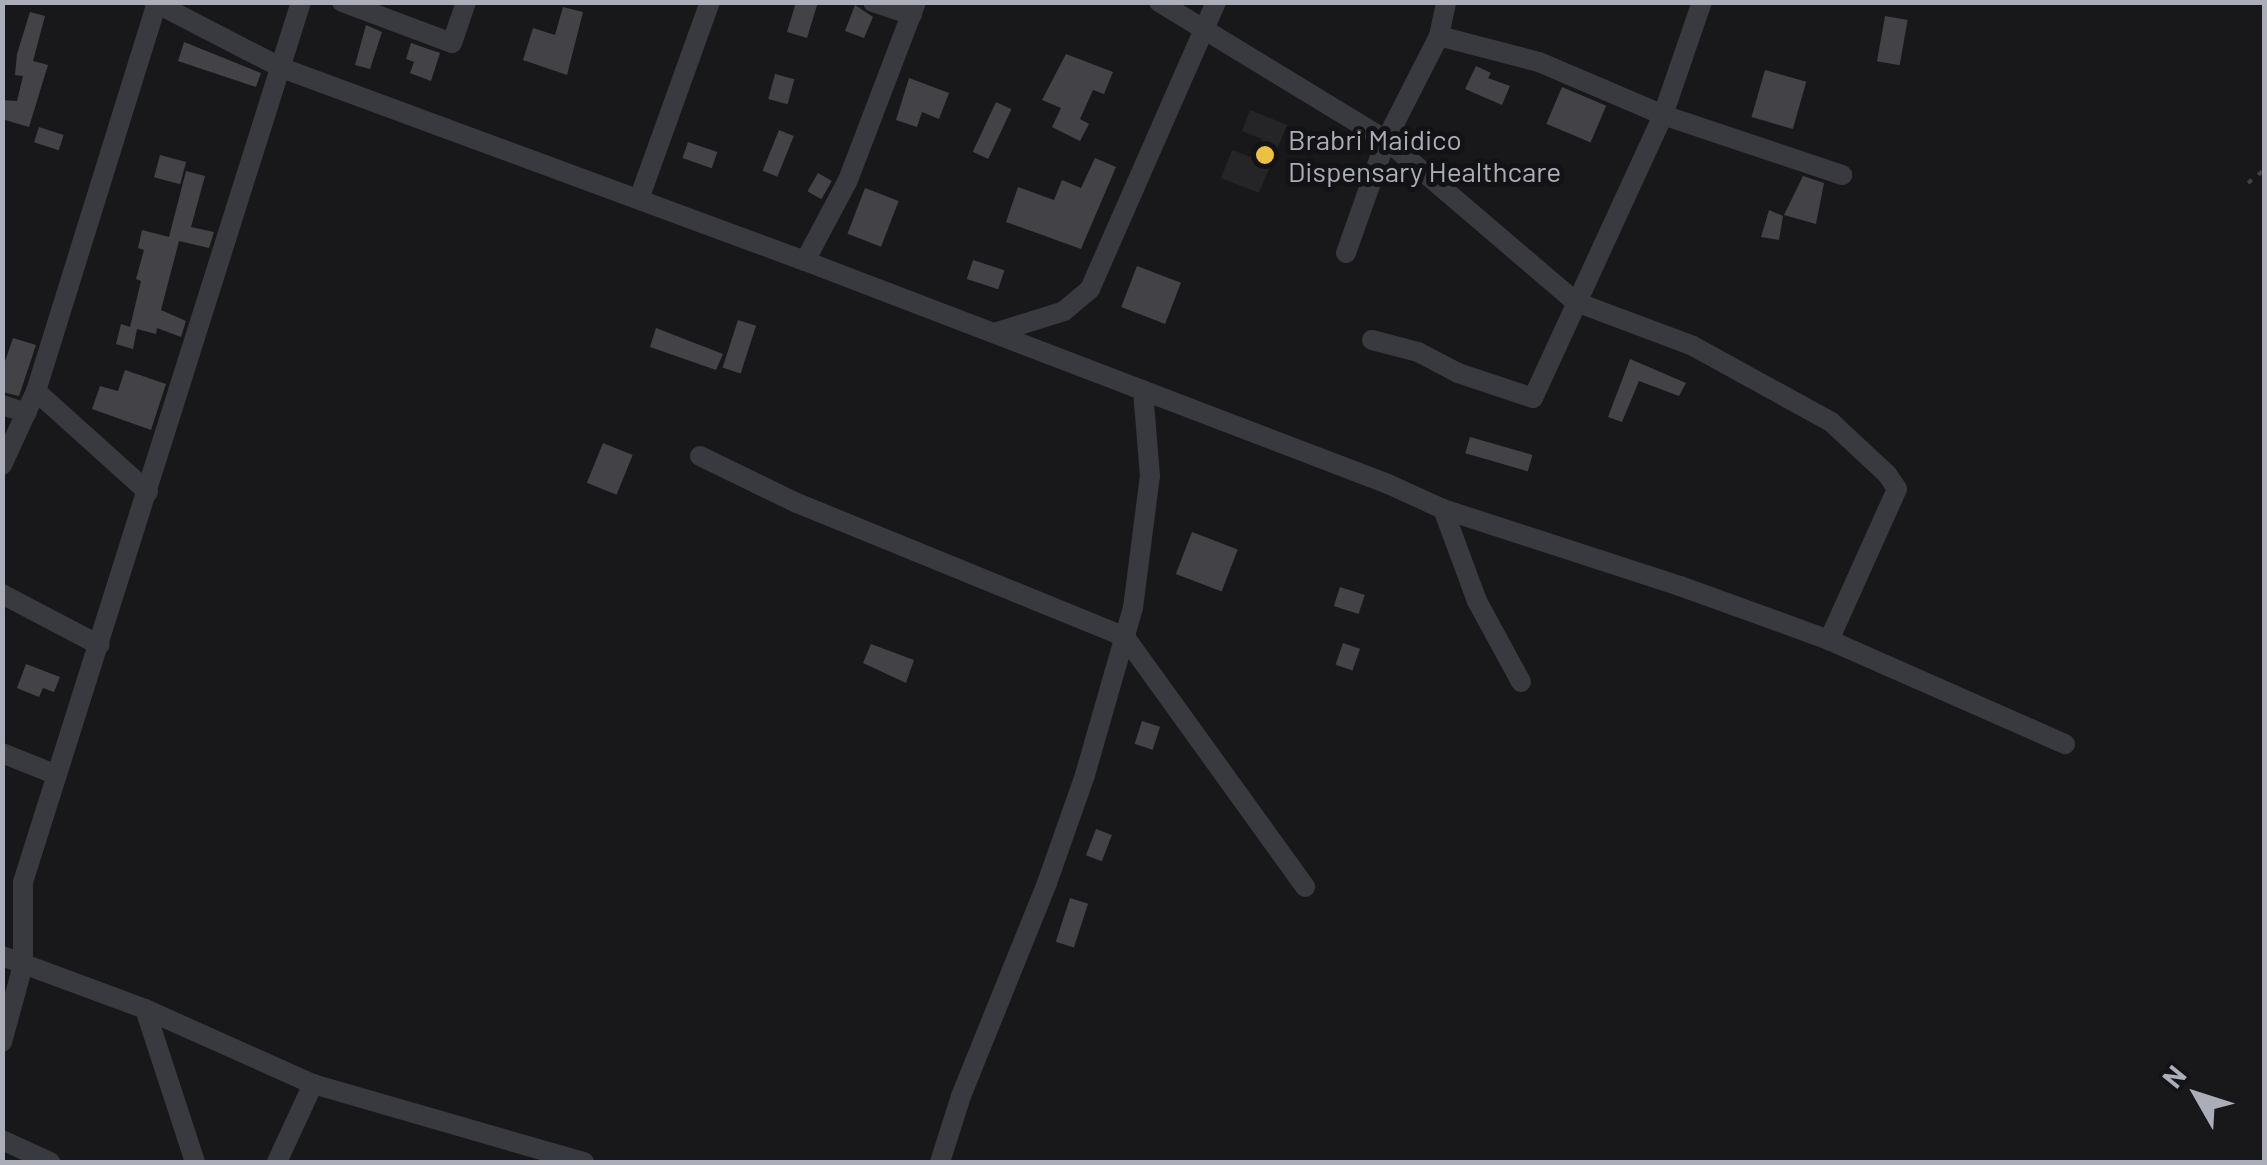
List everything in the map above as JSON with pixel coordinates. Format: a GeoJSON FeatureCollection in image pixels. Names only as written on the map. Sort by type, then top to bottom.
{"type":"FeatureCollection","features":[{"type":"Feature","properties":{"kind":"street"},"geometry":{"type":"LineString","coordinates":[[2,1042],[23,965],[23,882],[301,2]]}},
{"type":"Feature","properties":{"kind":"street"},"geometry":{"type":"LineString","coordinates":[[342,2],[452,43],[466,2]]}},
{"type":"Feature","properties":{"kind":"street"},"geometry":{"type":"LineString","coordinates":[[639,199],[710,2]]}},
{"type":"Feature","properties":{"kind":"street"},"geometry":{"type":"LineString","coordinates":[[805,261],[848,180],[914,9],[873,2]]}},
{"type":"Feature","properties":{"kind":"street"},"geometry":{"type":"LineString","coordinates":[[1159,2],[1386,140],[1576,302],[1692,346],[1831,422],[1887,474],[1897,489],[1830,640]]}},
{"type":"Feature","properties":{"kind":"street"},"geometry":{"type":"LineString","coordinates":[[994,333],[1064,310],[1090,289],[1216,2]]}},
{"type":"Feature","properties":{"kind":"street"},"geometry":{"type":"LineString","coordinates":[[1346,253],[1386,140],[1438,36],[1446,2]]}},
{"type":"Feature","properties":{"kind":"street"},"geometry":{"type":"LineString","coordinates":[[1372,340],[1418,352],[1458,373],[1533,398],[1663,114],[1702,2]]}},
{"type":"Feature","properties":{"kind":"street"},"geometry":{"type":"LineString","coordinates":[[2,465],[36,391],[156,3],[282,68],[1144,390],[1388,484],[1443,510],[1680,586],[1830,640],[2065,744]]}},
{"type":"Feature","properties":{"kind":"street"},"geometry":{"type":"LineString","coordinates":[[1438,36],[1539,62],[1663,114],[1842,175]]}},
{"type":"Feature","properties":{"kind":"street"},"geometry":{"type":"LineString","coordinates":[[940,1162],[960,1096],[1053,865],[1133,608],[1150,476],[1144,390]]}},
{"type":"Feature","properties":{"kind":"street"},"geometry":{"type":"LineString","coordinates":[[36,391],[148,492]]}},
{"type":"Feature","properties":{"kind":"street"},"geometry":{"type":"LineString","coordinates":[[2,405],[27,414]]}},
{"type":"Feature","properties":{"kind":"street"},"geometry":{"type":"LineString","coordinates":[[700,456],[797,503],[1125,637],[1305,887]]}},
{"type":"Feature","properties":{"kind":"street"},"geometry":{"type":"LineString","coordinates":[[1443,510],[1477,601],[1520,682]]}},
{"type":"Feature","properties":{"kind":"street"},"geometry":{"type":"LineString","coordinates":[[2,594],[99,645]]}},
{"type":"Feature","properties":{"kind":"street"},"geometry":{"type":"LineString","coordinates":[[2,753],[58,774]]}},
{"type":"Feature","properties":{"kind":"street"},"geometry":{"type":"LineString","coordinates":[[2,956],[145,1010],[313,1084],[584,1162]]}},
{"type":"Feature","properties":{"kind":"street"},"geometry":{"type":"LineString","coordinates":[[145,1010],[195,1162]]}},
{"type":"Feature","properties":{"kind":"street"},"geometry":{"type":"LineString","coordinates":[[277,1162],[313,1084]]}},
{"type":"Feature","properties":{"kind":"street"},"geometry":{"type":"LineString","coordinates":[[2,1140],[50,1162]]}},
{"type":"Feature","properties":{"kind":"path"},"geometry":{"type":"LineString","coordinates":[[2248,183],[2264,170]]}},
{"type":"Feature","properties":{"kind":"shaded area","name":"Brabri Maidico Dispensary Healthcare"},"geometry":{"type":"Polygon","coordinates":[[[1250,110],[1287,125],[1259,193],[1221,178],[1232,150],[1254,158],[1262,139],[1242,131],[1250,110]]]}},
{"type":"Feature","properties":{"kind":"building"},"geometry":{"type":"Polygon","coordinates":[[[796,2],[818,2],[807,38],[787,32],[796,2]]]}},
{"type":"Feature","properties":{"kind":"building"},"geometry":{"type":"Polygon","coordinates":[[[855,5],[873,17],[864,38],[845,31],[855,5]]]}},
{"type":"Feature","properties":{"kind":"building"},"geometry":{"type":"Polygon","coordinates":[[[563,7],[583,12],[567,75],[523,60],[533,28],[555,35],[563,7]]]}},
{"type":"Feature","properties":{"kind":"building"},"geometry":{"type":"Polygon","coordinates":[[[30,12],[45,16],[33,61],[48,65],[29,127],[2,119],[2,100],[17,101],[23,76],[15,75],[17,54],[30,12]]]}},
{"type":"Feature","properties":{"kind":"building"},"geometry":{"type":"Polygon","coordinates":[[[1885,16],[1908,20],[1900,65],[1877,61],[1885,16]]]}},
{"type":"Feature","properties":{"kind":"building"},"geometry":{"type":"Polygon","coordinates":[[[366,25],[382,32],[370,69],[355,65],[366,25]]]}},
{"type":"Feature","properties":{"kind":"building"},"geometry":{"type":"Polygon","coordinates":[[[184,42],[261,73],[256,87],[178,61],[184,42]]]}},
{"type":"Feature","properties":{"kind":"building"},"geometry":{"type":"Polygon","coordinates":[[[411,43],[440,53],[431,81],[410,73],[414,62],[406,59],[411,43]]]}},
{"type":"Feature","properties":{"kind":"building"},"geometry":{"type":"Polygon","coordinates":[[[1066,54],[1113,72],[1104,94],[1093,90],[1080,119],[1089,124],[1080,141],[1052,127],[1061,108],[1042,100],[1066,54]]]}},
{"type":"Feature","properties":{"kind":"building"},"geometry":{"type":"Polygon","coordinates":[[[1476,66],[1491,73],[1488,78],[1510,86],[1502,105],[1465,89],[1476,66]]]}},
{"type":"Feature","properties":{"kind":"building"},"geometry":{"type":"Polygon","coordinates":[[[1765,70],[1806,82],[1793,129],[1751,117],[1765,70]]]}},
{"type":"Feature","properties":{"kind":"building"},"geometry":{"type":"Polygon","coordinates":[[[775,74],[794,79],[788,104],[768,99],[775,74]]]}},
{"type":"Feature","properties":{"kind":"building"},"geometry":{"type":"Polygon","coordinates":[[[909,78],[949,93],[939,119],[922,112],[917,127],[896,120],[909,78]]]}},
{"type":"Feature","properties":{"kind":"building"},"geometry":{"type":"Polygon","coordinates":[[[1562,87],[1606,106],[1591,143],[1546,124],[1562,87]]]}},
{"type":"Feature","properties":{"kind":"building"},"geometry":{"type":"Polygon","coordinates":[[[996,102],[1011,109],[988,159],[973,152],[996,102]]]}},
{"type":"Feature","properties":{"kind":"building"},"geometry":{"type":"Polygon","coordinates":[[[39,127],[64,135],[59,150],[34,142],[39,127]]]}},
{"type":"Feature","properties":{"kind":"building"},"geometry":{"type":"Polygon","coordinates":[[[779,130],[794,136],[777,177],[763,171],[779,130]]]}},
{"type":"Feature","properties":{"kind":"building"},"geometry":{"type":"Polygon","coordinates":[[[688,142],[717,152],[712,168],[682,158],[688,142]]]}},
{"type":"Feature","properties":{"kind":"building"},"geometry":{"type":"Polygon","coordinates":[[[160,155],[186,162],[180,184],[154,177],[160,155]]]}},
{"type":"Feature","properties":{"kind":"building"},"geometry":{"type":"Polygon","coordinates":[[[1095,158],[1116,167],[1081,249],[1006,222],[1018,187],[1054,200],[1062,180],[1081,188],[1095,158]]]}},
{"type":"Feature","properties":{"kind":"building"},"geometry":{"type":"Polygon","coordinates":[[[186,171],[205,176],[191,227],[214,232],[209,248],[179,241],[161,310],[186,321],[181,337],[157,328],[156,334],[137,329],[133,349],[116,344],[121,324],[130,327],[141,281],[136,279],[144,250],[138,248],[142,230],[169,237],[186,171]]]}},
{"type":"Feature","properties":{"kind":"building"},"geometry":{"type":"Polygon","coordinates":[[[818,173],[832,181],[821,199],[808,191],[818,173]]]}},
{"type":"Feature","properties":{"kind":"building"},"geometry":{"type":"Polygon","coordinates":[[[1803,176],[1824,183],[1816,224],[1784,215],[1803,176]]]}},
{"type":"Feature","properties":{"kind":"building"},"geometry":{"type":"Polygon","coordinates":[[[865,188],[899,201],[881,247],[847,234],[865,188]]]}},
{"type":"Feature","properties":{"kind":"building"},"geometry":{"type":"Polygon","coordinates":[[[1769,210],[1783,216],[1779,240],[1761,237],[1769,210]]]}},
{"type":"Feature","properties":{"kind":"building"},"geometry":{"type":"Polygon","coordinates":[[[973,260],[1004,270],[998,289],[967,279],[973,260]]]}},
{"type":"Feature","properties":{"kind":"building"},"geometry":{"type":"Polygon","coordinates":[[[1137,266],[1181,283],[1165,324],[1121,307],[1137,266]]]}},
{"type":"Feature","properties":{"kind":"building"},"geometry":{"type":"Polygon","coordinates":[[[738,320],[756,326],[741,373],[723,368],[738,320]]]}},
{"type":"Feature","properties":{"kind":"building"},"geometry":{"type":"Polygon","coordinates":[[[656,328],[723,354],[716,370],[650,347],[656,328]]]}},
{"type":"Feature","properties":{"kind":"building"},"geometry":{"type":"Polygon","coordinates":[[[13,338],[36,345],[19,396],[2,392],[2,370],[13,338]]]}},
{"type":"Feature","properties":{"kind":"building"},"geometry":{"type":"Polygon","coordinates":[[[1630,359],[1686,383],[1679,396],[1639,381],[1622,422],[1608,417],[1630,359]]]}},
{"type":"Feature","properties":{"kind":"building"},"geometry":{"type":"Polygon","coordinates":[[[125,370],[166,384],[151,430],[92,409],[100,386],[118,391],[125,370]]]}},
{"type":"Feature","properties":{"kind":"building"},"geometry":{"type":"Polygon","coordinates":[[[1470,437],[1532,455],[1528,471],[1465,453],[1470,437]]]}},
{"type":"Feature","properties":{"kind":"building"},"geometry":{"type":"Polygon","coordinates":[[[603,443],[633,455],[617,495],[587,483],[603,443]]]}},
{"type":"Feature","properties":{"kind":"building"},"geometry":{"type":"Polygon","coordinates":[[[1192,532],[1238,550],[1222,592],[1176,574],[1192,532]]]}},
{"type":"Feature","properties":{"kind":"building"},"geometry":{"type":"Polygon","coordinates":[[[1340,587],[1365,595],[1359,614],[1334,606],[1340,587]]]}},
{"type":"Feature","properties":{"kind":"building"},"geometry":{"type":"Polygon","coordinates":[[[1343,643],[1360,649],[1353,671],[1336,665],[1343,643]]]}},
{"type":"Feature","properties":{"kind":"building"},"geometry":{"type":"Polygon","coordinates":[[[871,644],[914,660],[906,683],[863,663],[871,644]]]}},
{"type":"Feature","properties":{"kind":"building"},"geometry":{"type":"Polygon","coordinates":[[[26,664],[60,677],[54,692],[43,688],[39,697],[17,688],[26,664]]]}},
{"type":"Feature","properties":{"kind":"building"},"geometry":{"type":"Polygon","coordinates":[[[1142,721],[1160,727],[1153,750],[1135,744],[1142,721]]]}},
{"type":"Feature","properties":{"kind":"building"},"geometry":{"type":"Polygon","coordinates":[[[1096,829],[1112,835],[1102,861],[1086,855],[1096,829]]]}},
{"type":"Feature","properties":{"kind":"building"},"geometry":{"type":"Polygon","coordinates":[[[1070,898],[1088,904],[1074,948],[1056,942],[1070,898]]]}},
{"type":"Feature","properties":{"kind":"place","name":"Brabri Maidico Dispensary Healthcare"},"geometry":{"type":"Point","coordinates":[1265,155]}}]}
